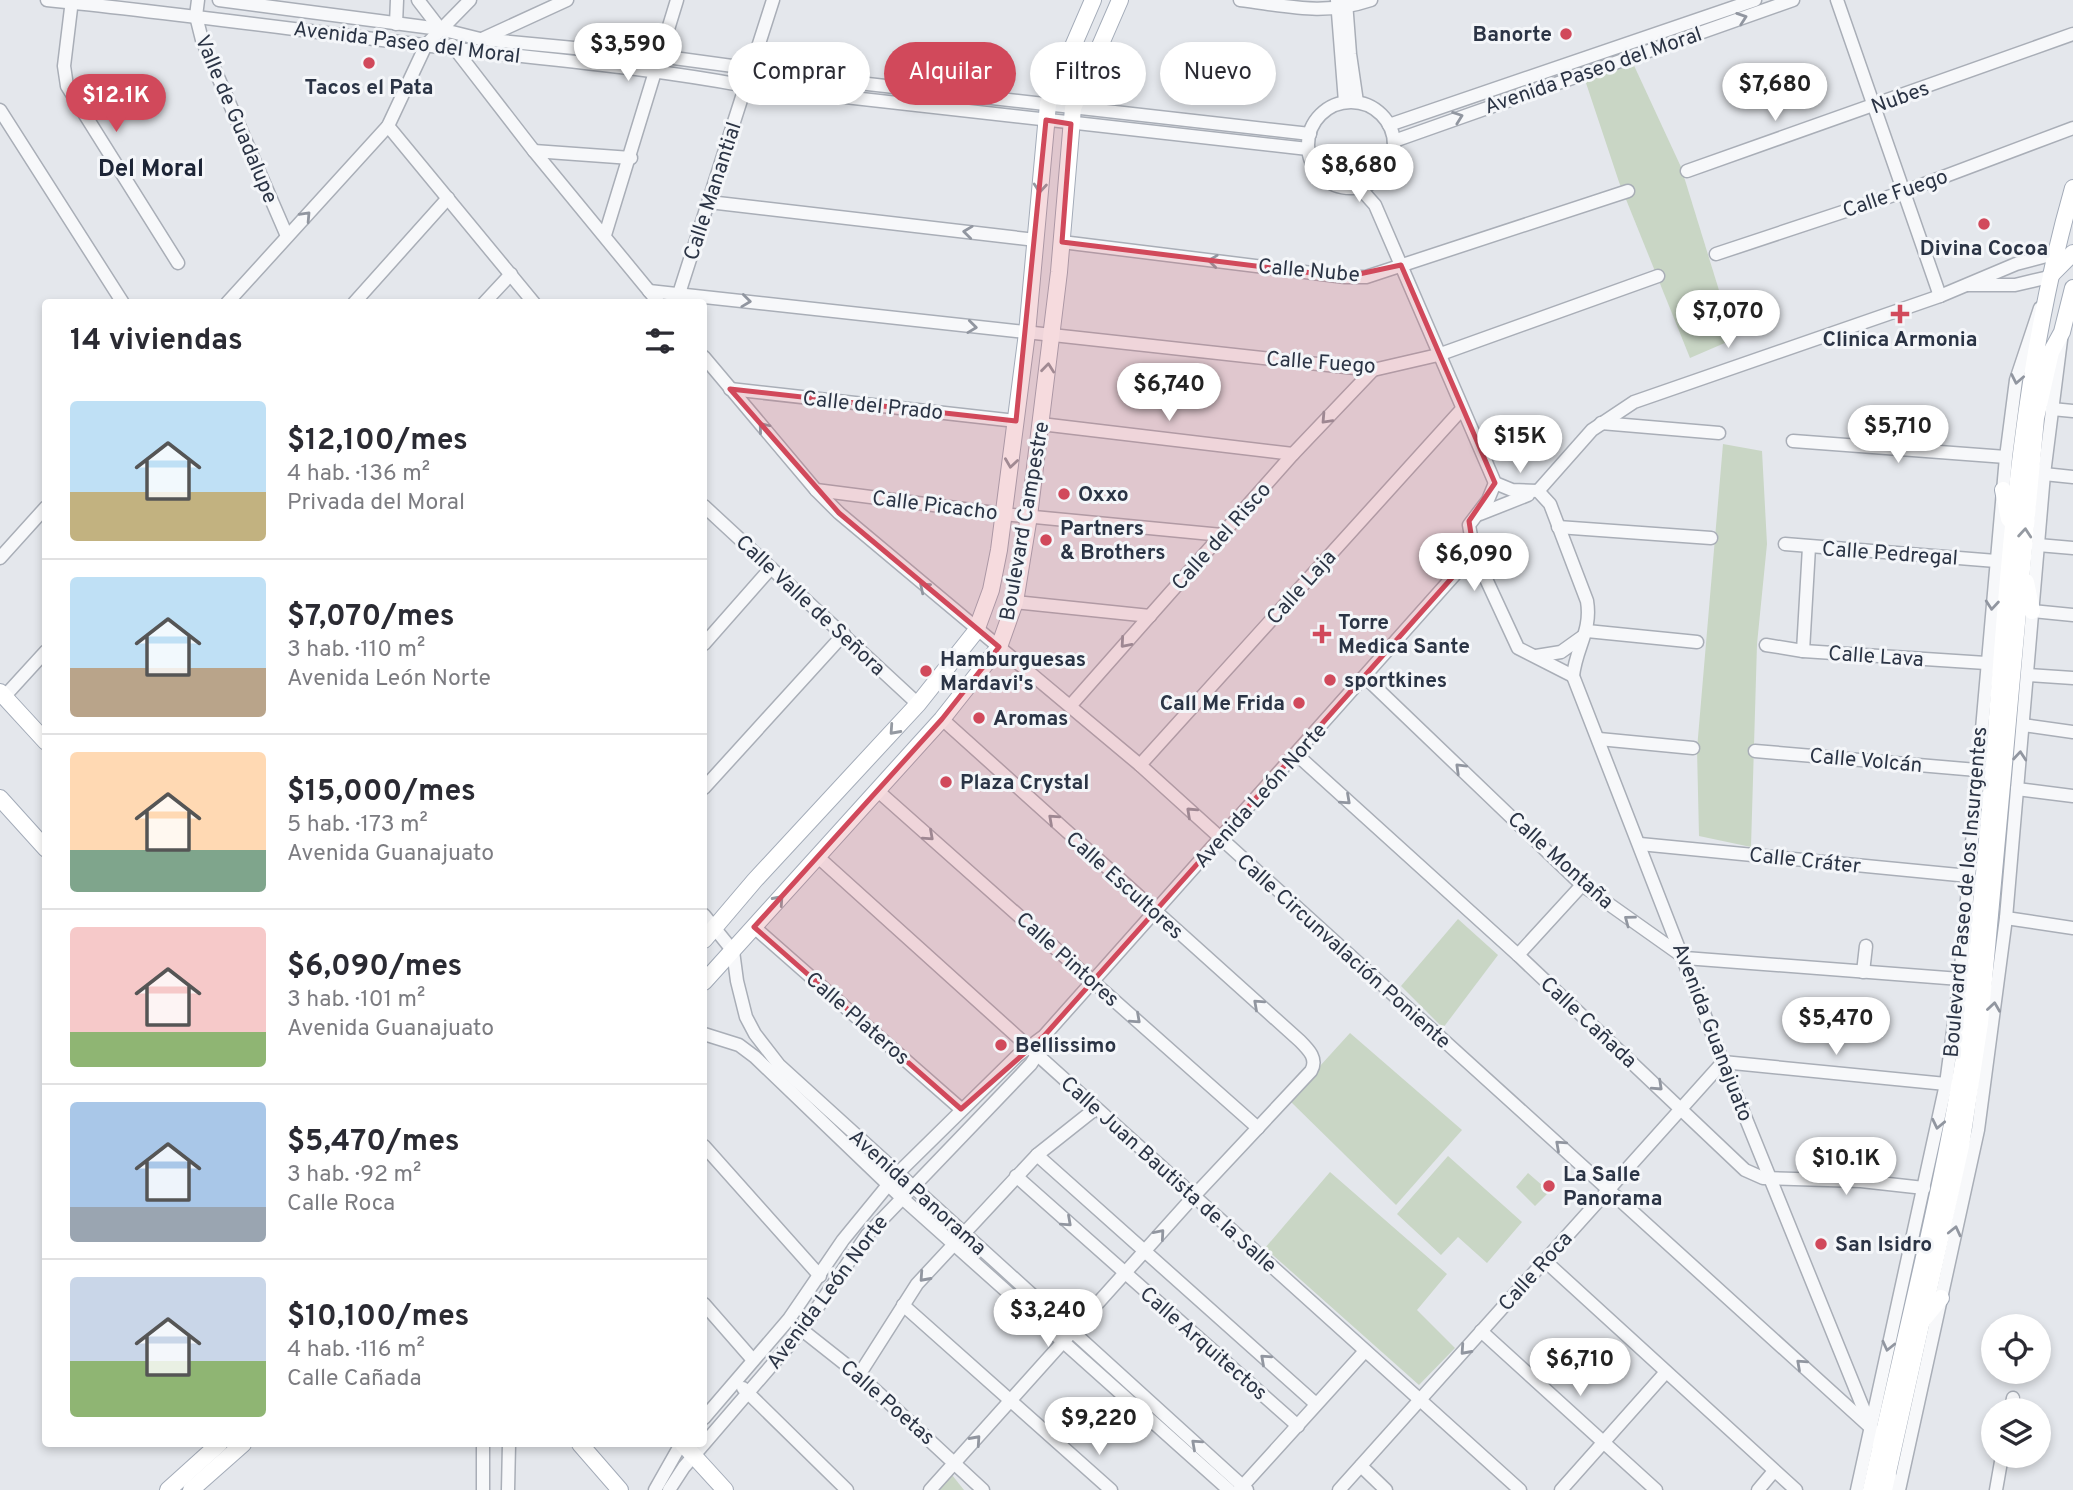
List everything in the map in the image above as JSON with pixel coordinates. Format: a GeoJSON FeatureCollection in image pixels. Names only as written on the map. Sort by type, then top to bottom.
{"type":"FeatureCollection","features":[{"type":"Feature","properties":{"kind":"main road","name":"Boulevard Campestre"},"geometry":{"type":"LineString","coordinates":[[707,937],[755,880],[918,704],[976,631],[991,590],[1016,421],[1027,333],[1047,112],[1094,0]]}},
{"type":"Feature","properties":{"kind":"main road","name":"Boulevard Campestre"},"geometry":{"type":"LineString","coordinates":[[707,979],[942,719],[999,647],[1015,602],[1029,516],[1062,242],[1072,116],[1120,0]]}},
{"type":"Feature","properties":{"kind":"main road","name":"Boulevard Paseo de los Insurgentes"},"geometry":{"type":"LineString","coordinates":[[1871,1490],[1962,1072],[1988,815],[2012,530],[2027,396],[2054,254],[2073,188]]}},
{"type":"Feature","properties":{"kind":"main road"},"geometry":{"type":"LineString","coordinates":[[2048,285],[2073,253]]}},
{"type":"Feature","properties":{"kind":"main road","name":"Boulevard Paseo de los Insurgentes"},"geometry":{"type":"LineString","coordinates":[[1884,1490],[1918,1326],[1961,1146],[1992,916],[2036,418],[2052,352],[2066,341],[2073,288]]}},
{"type":"Feature","properties":{"kind":"main road"},"geometry":{"type":"LineString","coordinates":[[2003,491],[2012,530]]}},
{"type":"Feature","properties":{"kind":"main road"},"geometry":{"type":"LineString","coordinates":[[2022,566],[2032,611]]}},
{"type":"Feature","properties":{"kind":"main road"},"geometry":{"type":"LineString","coordinates":[[2,694],[42,738]]}},
{"type":"Feature","properties":{"kind":"main road"},"geometry":{"type":"LineString","coordinates":[[0,798],[42,845]]}},
{"type":"Feature","properties":{"kind":"main road"},"geometry":{"type":"LineString","coordinates":[[1973,826],[1988,815]]}},
{"type":"Feature","properties":{"kind":"main road"},"geometry":{"type":"LineString","coordinates":[[1976,1047],[1984,1076]]}},
{"type":"Feature","properties":{"kind":"main road"},"geometry":{"type":"LineString","coordinates":[[1951,1049],[1962,1072]]}},
{"type":"Feature","properties":{"kind":"main road"},"geometry":{"type":"LineString","coordinates":[[1918,1326],[1941,1298]]}},
{"type":"Feature","properties":{"kind":"main road"},"geometry":{"type":"LineString","coordinates":[[168,1490],[216,1447]]}},
{"type":"Feature","properties":{"kind":"main road"},"geometry":{"type":"LineString","coordinates":[[191,1490],[236,1447]]}},
{"type":"Feature","properties":{"kind":"main road"},"geometry":{"type":"LineString","coordinates":[[583,1447],[620,1490]]}},
{"type":"Feature","properties":{"kind":"main road"},"geometry":{"type":"LineString","coordinates":[[683,1453],[725,1490]]}},
{"type":"Feature","properties":{"kind":"street","name":"Avenida Paseo del Moral"},"geometry":{"type":"LineString","coordinates":[[47,0],[213,17],[455,49],[728,68]]}},
{"type":"Feature","properties":{"kind":"street","name":"Valle de Guadalupe"},"geometry":{"type":"LineString","coordinates":[[198,0],[196,16],[202,40],[287,236]]}},
{"type":"Feature","properties":{"kind":"street","name":"Avenida Paseo del Moral"},"geometry":{"type":"LineString","coordinates":[[219,0],[440,29],[480,39],[657,63],[728,81]]}},
{"type":"Feature","properties":{"kind":"street"},"geometry":{"type":"LineString","coordinates":[[396,24],[397,0]]}},
{"type":"Feature","properties":{"kind":"street"},"geometry":{"type":"LineString","coordinates":[[418,0],[534,151],[656,299]]}},
{"type":"Feature","properties":{"kind":"street","name":"Valle de Guadalupe"},"geometry":{"type":"LineString","coordinates":[[231,299],[388,126],[426,45],[470,0]]}},
{"type":"Feature","properties":{"kind":"street"},"geometry":{"type":"LineString","coordinates":[[480,39],[568,0]]}},
{"type":"Feature","properties":{"kind":"street"},"geometry":{"type":"LineString","coordinates":[[605,235],[631,158],[677,0]]}},
{"type":"Feature","properties":{"kind":"street","name":"Calle Manantial"},"geometry":{"type":"LineString","coordinates":[[759,42],[773,0]]}},
{"type":"Feature","properties":{"kind":"street"},"geometry":{"type":"LineString","coordinates":[[1240,0],[1342,5],[1371,0]]}},
{"type":"Feature","properties":{"kind":"street","name":"Avenida Paseo del Moral"},"geometry":{"type":"LineString","coordinates":[[1389,124],[1755,0]]}},
{"type":"Feature","properties":{"kind":"street","name":"Avenida Paseo del Moral"},"geometry":{"type":"LineString","coordinates":[[1394,141],[1793,0]]}},
{"type":"Feature","properties":{"kind":"street"},"geometry":{"type":"LineString","coordinates":[[1837,0],[1940,296]]}},
{"type":"Feature","properties":{"kind":"street"},"geometry":{"type":"LineString","coordinates":[[72,1],[64,66],[67,86],[178,263]]}},
{"type":"Feature","properties":{"kind":"street"},"geometry":{"type":"LineString","coordinates":[[1342,5],[1351,102]]}},
{"type":"Feature","properties":{"kind":"street"},"geometry":{"type":"LineString","coordinates":[[213,17],[221,10],[273,13],[289,9]]}},
{"type":"Feature","properties":{"kind":"street","name":"Nubes"},"geometry":{"type":"LineString","coordinates":[[1686,172],[2073,34]]}},
{"type":"Feature","properties":{"kind":"street","name":"Avenida Paseo del Moral"},"geometry":{"type":"LineString","coordinates":[[870,86],[1308,149]]}},
{"type":"Feature","properties":{"kind":"street","name":"Avenida Paseo del Moral"},"geometry":{"type":"LineString","coordinates":[[870,97],[1047,112]]}},
{"type":"Feature","properties":{"kind":"street"},"geometry":{"type":"LineString","coordinates":[[1351,102],[1377,110],[1389,124],[1394,141],[1390,162],[1377,179],[1359,187],[1337,185],[1326,180],[1311,160],[1308,149],[1310,134],[1323,112],[1351,102]]}},
{"type":"Feature","properties":{"kind":"street","name":"Calle Manantial"},"geometry":{"type":"LineString","coordinates":[[677,298],[740,105]]}},
{"type":"Feature","properties":{"kind":"street"},"geometry":{"type":"LineString","coordinates":[[0,110],[120,299]]}},
{"type":"Feature","properties":{"kind":"street","name":"Avenida Paseo del Moral"},"geometry":{"type":"LineString","coordinates":[[1072,116],[1310,134]]}},
{"type":"Feature","properties":{"kind":"street"},"geometry":{"type":"LineString","coordinates":[[388,126],[531,299]]}},
{"type":"Feature","properties":{"kind":"street","name":"Calle Fuego"},"geometry":{"type":"LineString","coordinates":[[1716,254],[1903,192],[2073,128]]}},
{"type":"Feature","properties":{"kind":"street"},"geometry":{"type":"LineString","coordinates":[[534,151],[631,158]]}},
{"type":"Feature","properties":{"kind":"street"},"geometry":{"type":"LineString","coordinates":[[1375,205],[1377,179]]}},
{"type":"Feature","properties":{"kind":"street"},"geometry":{"type":"LineString","coordinates":[[1359,187],[1375,205],[1437,355],[1495,483],[1512,491],[1538,491],[1549,504],[1587,601],[1590,617],[1587,631],[1576,651],[1573,676],[1550,662],[1533,657],[1514,642],[1475,553],[1469,525],[1488,500],[1495,483]]}},
{"type":"Feature","properties":{"kind":"street","name":"Calle Nube"},"geometry":{"type":"LineString","coordinates":[[1062,242],[1345,277],[1366,277],[1628,191]]}},
{"type":"Feature","properties":{"kind":"street"},"geometry":{"type":"LineString","coordinates":[[358,299],[448,198]]}},
{"type":"Feature","properties":{"kind":"street"},"geometry":{"type":"LineString","coordinates":[[709,202],[1035,240]]}},
{"type":"Feature","properties":{"kind":"street"},"geometry":{"type":"LineString","coordinates":[[1475,516],[1538,491],[1601,423],[1634,402],[1940,296],[2005,268],[2054,254]]}},
{"type":"Feature","properties":{"kind":"street"},"geometry":{"type":"LineString","coordinates":[[488,299],[511,274]]}},
{"type":"Feature","properties":{"kind":"street","name":"Calle Fuego"},"geometry":{"type":"LineString","coordinates":[[707,301],[1373,370],[1437,355],[1658,276]]}},
{"type":"Feature","properties":{"kind":"street"},"geometry":{"type":"LineString","coordinates":[[1968,285],[2048,285]]}},
{"type":"Feature","properties":{"kind":"street","name":"Boulevard Paseo de los Insurgentes"},"geometry":{"type":"LineString","coordinates":[[1857,1490],[1946,1084],[1960,979],[2006,457],[2021,359],[2048,285]]}},
{"type":"Feature","properties":{"kind":"street"},"geometry":{"type":"LineString","coordinates":[[649,290],[677,298]]}},
{"type":"Feature","properties":{"kind":"street","name":"Boulevard Paseo de los Insurgentes"},"geometry":{"type":"LineString","coordinates":[[1897,1490],[1978,1130],[2007,918],[2044,474],[2052,409],[2066,341]]}},
{"type":"Feature","properties":{"kind":"street","name":"Calle Circunvalación Poniente"},"geometry":{"type":"LineString","coordinates":[[707,361],[816,490],[976,631],[1071,705],[1140,765],[1870,1426]]}},
{"type":"Feature","properties":{"kind":"street","name":"Calle del Risco"},"geometry":{"type":"LineString","coordinates":[[1071,705],[1293,454],[1373,370]]}},
{"type":"Feature","properties":{"kind":"street","name":"Calle del Prado"},"geometry":{"type":"LineString","coordinates":[[730,389],[1016,421]]}},
{"type":"Feature","properties":{"kind":"street","name":"Calle Laja"},"geometry":{"type":"LineString","coordinates":[[1140,765],[1462,409]]}},
{"type":"Feature","properties":{"kind":"street"},"geometry":{"type":"LineString","coordinates":[[2052,409],[2073,411]]}},
{"type":"Feature","properties":{"kind":"street"},"geometry":{"type":"LineString","coordinates":[[1601,423],[1719,433]]}},
{"type":"Feature","properties":{"kind":"street"},"geometry":{"type":"LineString","coordinates":[[1041,424],[1293,454]]}},
{"type":"Feature","properties":{"kind":"street"},"geometry":{"type":"LineString","coordinates":[[1793,441],[2006,457]]}},
{"type":"Feature","properties":{"kind":"street"},"geometry":{"type":"LineString","coordinates":[[2044,474],[2073,477]]}},
{"type":"Feature","properties":{"kind":"street","name":"Calle Picacho"},"geometry":{"type":"LineString","coordinates":[[816,490],[1003,514],[1222,535]]}},
{"type":"Feature","properties":{"kind":"street","name":"Calle Valle de Señora"},"geometry":{"type":"LineString","coordinates":[[707,509],[918,704]]}},
{"type":"Feature","properties":{"kind":"street"},"geometry":{"type":"LineString","coordinates":[[0,558],[42,511]]}},
{"type":"Feature","properties":{"kind":"street"},"geometry":{"type":"LineString","coordinates":[[1558,527],[1711,538]]}},
{"type":"Feature","properties":{"kind":"street","name":"Calle Pedregal"},"geometry":{"type":"LineString","coordinates":[[1785,544],[1996,561]]}},
{"type":"Feature","properties":{"kind":"street"},"geometry":{"type":"LineString","coordinates":[[2038,545],[2073,548]]}},
{"type":"Feature","properties":{"kind":"street"},"geometry":{"type":"LineString","coordinates":[[1803,651],[1810,547]]}},
{"type":"Feature","properties":{"kind":"street","name":"Avenida León Norte"},"geometry":{"type":"LineString","coordinates":[[707,1431],[748,1393],[802,1330],[850,1258],[901,1197],[1475,553]]}},
{"type":"Feature","properties":{"kind":"street"},"geometry":{"type":"LineString","coordinates":[[707,641],[771,568]]}},
{"type":"Feature","properties":{"kind":"street"},"geometry":{"type":"LineString","coordinates":[[1015,602],[1150,615]]}},
{"type":"Feature","properties":{"kind":"street"},"geometry":{"type":"LineString","coordinates":[[2032,611],[2073,615]]}},
{"type":"Feature","properties":{"kind":"street"},"geometry":{"type":"LineString","coordinates":[[1533,657],[1560,652],[1587,631],[1697,642]]}},
{"type":"Feature","properties":{"kind":"street"},"geometry":{"type":"LineString","coordinates":[[707,785],[844,634]]}},
{"type":"Feature","properties":{"kind":"street","name":"Calle Lava"},"geometry":{"type":"LineString","coordinates":[[1766,645],[1803,651],[1986,663]]}},
{"type":"Feature","properties":{"kind":"street"},"geometry":{"type":"LineString","coordinates":[[2,694],[42,655]]}},
{"type":"Feature","properties":{"kind":"street","name":"Avenida Guanajuato"},"geometry":{"type":"LineString","coordinates":[[1573,676],[1685,958],[1723,1062],[1897,1490]]}},
{"type":"Feature","properties":{"kind":"street"},"geometry":{"type":"LineString","coordinates":[[2027,676],[2073,678]]}},
{"type":"Feature","properties":{"kind":"street","name":"Calle Montaña"},"geometry":{"type":"LineString","coordinates":[[1366,678],[1582,885],[1685,958]]}},
{"type":"Feature","properties":{"kind":"street","name":"Calle Escultores"},"geometry":{"type":"LineString","coordinates":[[942,719],[1309,1050],[1314,1062],[1311,1072],[1258,1128]]}},
{"type":"Feature","properties":{"kind":"street"},"geometry":{"type":"LineString","coordinates":[[2023,725],[2073,732]]}},
{"type":"Feature","properties":{"kind":"street"},"geometry":{"type":"LineString","coordinates":[[1599,739],[1693,748]]}},
{"type":"Feature","properties":{"kind":"street","name":"Calle Volcán"},"geometry":{"type":"LineString","coordinates":[[1755,751],[1977,771]]}},
{"type":"Feature","properties":{"kind":"street","name":"Calle Cañada"},"geometry":{"type":"LineString","coordinates":[[1296,754],[1518,955],[1745,1170],[1754,1176],[1770,1178],[1861,1181],[1924,1188]]}},
{"type":"Feature","properties":{"kind":"street"},"geometry":{"type":"LineString","coordinates":[[2017,789],[2073,796]]}},
{"type":"Feature","properties":{"kind":"street","name":"Calle Pintores"},"geometry":{"type":"LineString","coordinates":[[878,791],[1258,1128]]}},
{"type":"Feature","properties":{"kind":"street","name":"Calle Cráter"},"geometry":{"type":"LineString","coordinates":[[1640,844],[1969,876]]}},
{"type":"Feature","properties":{"kind":"street","name":"Calle Juan Bautista de la Salle"},"geometry":{"type":"LineString","coordinates":[[818,857],[1520,1490]]}},
{"type":"Feature","properties":{"kind":"street"},"geometry":{"type":"LineString","coordinates":[[1518,955],[1582,885]]}},
{"type":"Feature","properties":{"kind":"street"},"geometry":{"type":"LineString","coordinates":[[2007,918],[2073,928]]}},
{"type":"Feature","properties":{"kind":"street","name":"Avenida Panorama"},"geometry":{"type":"LineString","coordinates":[[707,919],[733,951],[741,1002],[755,1034],[766,1050],[893,1179],[901,1197],[959,1239],[1243,1489]]}},
{"type":"Feature","properties":{"kind":"street","name":"Calle Plateros"},"geometry":{"type":"LineString","coordinates":[[754,927],[961,1109]]}},
{"type":"Feature","properties":{"kind":"street"},"geometry":{"type":"LineString","coordinates":[[1863,972],[1866,946]]}},
{"type":"Feature","properties":{"kind":"street"},"geometry":{"type":"LineString","coordinates":[[1685,958],[1960,979]]}},
{"type":"Feature","properties":{"kind":"street","name":"Avenida Panorama"},"geometry":{"type":"LineString","coordinates":[[707,1035],[739,1045],[755,1056],[893,1179],[911,1186],[959,1239]]}},
{"type":"Feature","properties":{"kind":"street","name":"Avenida León Norte"},"geometry":{"type":"LineString","coordinates":[[707,1414],[789,1319],[843,1240],[893,1179],[961,1109],[1034,1050]]}},
{"type":"Feature","properties":{"kind":"street"},"geometry":{"type":"LineString","coordinates":[[1723,1062],[1946,1084]]}},
{"type":"Feature","properties":{"kind":"street","name":"Calle Roca"},"geometry":{"type":"LineString","coordinates":[[1339,1490],[1723,1062]]}},
{"type":"Feature","properties":{"kind":"street"},"geometry":{"type":"LineString","coordinates":[[859,1375],[917,1284],[1037,1155],[1095,1109]]}},
{"type":"Feature","properties":{"kind":"street"},"geometry":{"type":"LineString","coordinates":[[930,1490],[1258,1128]]}},
{"type":"Feature","properties":{"kind":"street"},"geometry":{"type":"LineString","coordinates":[[707,1149],[820,1276]]}},
{"type":"Feature","properties":{"kind":"street","name":"Calle Arquitectos"},"geometry":{"type":"LineString","coordinates":[[1037,1155],[1316,1404]]}},
{"type":"Feature","properties":{"kind":"street","name":"Calle Arquitectos"},"geometry":{"type":"LineString","coordinates":[[1016,1176],[1298,1426]]}},
{"type":"Feature","properties":{"kind":"street"},"geometry":{"type":"LineString","coordinates":[[1544,1260],[1796,1490]]}},
{"type":"Feature","properties":{"kind":"street"},"geometry":{"type":"LineString","coordinates":[[903,1305],[1012,1399],[1111,1490]]}},
{"type":"Feature","properties":{"kind":"street"},"geometry":{"type":"LineString","coordinates":[[707,1307],[753,1360]]}},
{"type":"Feature","properties":{"kind":"street","name":"Calle Poetas"},"geometry":{"type":"LineString","coordinates":[[789,1319],[859,1375],[956,1462],[983,1490]]}},
{"type":"Feature","properties":{"kind":"street"},"geometry":{"type":"LineString","coordinates":[[1481,1331],[1656,1490]]}},
{"type":"Feature","properties":{"kind":"street","name":"Avenida Panorama"},"geometry":{"type":"LineString","coordinates":[[1069,1337],[1229,1490]]}},
{"type":"Feature","properties":{"kind":"street"},"geometry":{"type":"LineString","coordinates":[[1243,1489],[1365,1351]]}},
{"type":"Feature","properties":{"kind":"street"},"geometry":{"type":"LineString","coordinates":[[1561,1490],[1666,1372]]}},
{"type":"Feature","properties":{"kind":"street"},"geometry":{"type":"LineString","coordinates":[[735,1380],[847,1490]]}},
{"type":"Feature","properties":{"kind":"street"},"geometry":{"type":"LineString","coordinates":[[483,1447],[483,1490]]}},
{"type":"Feature","properties":{"kind":"street"},"geometry":{"type":"LineString","coordinates":[[508,1490],[509,1447]]}},
{"type":"Feature","properties":{"kind":"street"},"geometry":{"type":"LineString","coordinates":[[1065,1450],[1097,1490]]}},
{"type":"Feature","properties":{"kind":"street","name":"Avenida León Norte"},"geometry":{"type":"LineString","coordinates":[[655,1490],[683,1453]]}},
{"type":"Feature","properties":{"kind":"street","name":"Avenida León Norte"},"geometry":{"type":"LineString","coordinates":[[669,1490],[683,1453]]}},
{"type":"Feature","properties":{"kind":"street"},"geometry":{"type":"LineString","coordinates":[[1361,1466],[1386,1490]]}},
{"type":"Feature","properties":{"kind":"street"},"geometry":{"type":"LineString","coordinates":[[1996,1490],[2000,1468]]}},
{"type":"Feature","properties":{"kind":"street"},"geometry":{"type":"LineString","coordinates":[[1758,1490],[1774,1471]]}},
{"type":"Feature","properties":{"kind":"highlighted area"},"geometry":{"type":"Polygon","coordinates":[[[1046,120],[1071,124],[1062,242],[1345,277],[1401,265],[1495,483],[1469,521],[1474,553],[1044,1036],[961,1109],[754,927],[942,719],[999,647],[839,513],[730,389],[1016,421],[1046,120]]]}},
{"type":"Feature","properties":{"kind":"green space"},"geometry":{"type":"Polygon","coordinates":[[[1631,59],[1681,167],[1734,339],[1690,358],[1619,182],[1585,80],[1631,59]]]}},
{"type":"Feature","properties":{"kind":"green space"},"geometry":{"type":"Polygon","coordinates":[[[1723,444],[1762,451],[1767,544],[1757,644],[1751,847],[1699,836],[1697,749],[1723,444]]]}},
{"type":"Feature","properties":{"kind":"green space"},"geometry":{"type":"Polygon","coordinates":[[[1458,919],[1498,955],[1443,1028],[1401,986],[1458,919]]]}},
{"type":"Feature","properties":{"kind":"green space"},"geometry":{"type":"Polygon","coordinates":[[[1350,1033],[1462,1130],[1396,1205],[1289,1100],[1350,1033]]]}},
{"type":"Feature","properties":{"kind":"green space"},"geometry":{"type":"Polygon","coordinates":[[[1448,1156],[1522,1222],[1487,1263],[1458,1237],[1441,1255],[1397,1214],[1448,1156]]]}},
{"type":"Feature","properties":{"kind":"green space"},"geometry":{"type":"Polygon","coordinates":[[[1330,1172],[1447,1274],[1417,1310],[1455,1348],[1419,1385],[1265,1248],[1330,1172]]]}},
{"type":"Feature","properties":{"kind":"green space"},"geometry":{"type":"Polygon","coordinates":[[[1528,1173],[1543,1186],[1541,1188],[1547,1194],[1535,1206],[1516,1187],[1528,1173]]]}},
{"type":"Feature","properties":{"kind":"green space"},"geometry":{"type":"Polygon","coordinates":[[[952,1475],[964,1490],[938,1490],[952,1475]]]}},
{"type":"Feature","properties":{"kind":"place","name":"Banorte"},"geometry":{"type":"Point","coordinates":[1566,34]}},
{"type":"Feature","properties":{"kind":"place","name":"Tacos el Pata"},"geometry":{"type":"Point","coordinates":[369,63]}},
{"type":"Feature","properties":{"kind":"place","name":"Divina Cocoa"},"geometry":{"type":"Point","coordinates":[1984,224]}},
{"type":"Feature","properties":{"kind":"place","name":"Clinica Armonia"},"geometry":{"type":"Point","coordinates":[1900,314]}},
{"type":"Feature","properties":{"kind":"place","name":"Oxxo"},"geometry":{"type":"Point","coordinates":[1064,494]}},
{"type":"Feature","properties":{"kind":"place","name":"Partners & Brothers"},"geometry":{"type":"Point","coordinates":[1046,540]}},
{"type":"Feature","properties":{"kind":"place","name":"Torre Medica Sante"},"geometry":{"type":"Point","coordinates":[1322,634]}},
{"type":"Feature","properties":{"kind":"place","name":"Hamburguesas Mardavi's"},"geometry":{"type":"Point","coordinates":[926,671]}},
{"type":"Feature","properties":{"kind":"place","name":"sportkines"},"geometry":{"type":"Point","coordinates":[1330,680]}},
{"type":"Feature","properties":{"kind":"place","name":"Call Me Frida"},"geometry":{"type":"Point","coordinates":[1299,703]}},
{"type":"Feature","properties":{"kind":"place","name":"Aromas"},"geometry":{"type":"Point","coordinates":[979,718]}},
{"type":"Feature","properties":{"kind":"place","name":"Plaza Crystal"},"geometry":{"type":"Point","coordinates":[946,782]}},
{"type":"Feature","properties":{"kind":"place","name":"Bellissimo"},"geometry":{"type":"Point","coordinates":[1001,1045]}},
{"type":"Feature","properties":{"kind":"place","name":"La Salle Panorama"},"geometry":{"type":"Point","coordinates":[1549,1186]}},
{"type":"Feature","properties":{"kind":"place","name":"San Isidro"},"geometry":{"type":"Point","coordinates":[1821,1244]}},
{"type":"Feature","properties":{"kind":"district","name":"Del Moral"},"geometry":{"type":"Point","coordinates":[151,168]}}]}
